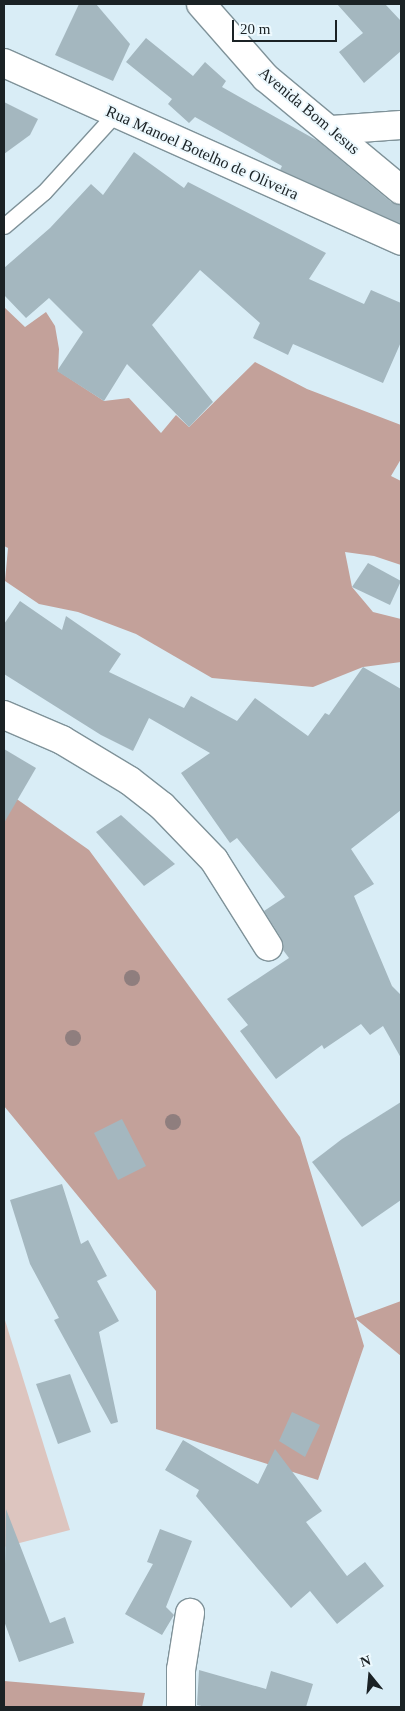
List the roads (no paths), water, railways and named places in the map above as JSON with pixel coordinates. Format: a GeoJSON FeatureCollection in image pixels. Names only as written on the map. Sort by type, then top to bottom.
{"type":"FeatureCollection","features":[{"type":"Feature","properties":{"kind":"street","name":"Avenida Bom Jesus"},"geometry":{"type":"LineString","coordinates":[[202,4],[266,78],[332,130],[401,190]]}},
{"type":"Feature","properties":{"kind":"street","name":"Rua Manoel Botelho de Oliveira"},"geometry":{"type":"LineString","coordinates":[[4,64],[401,241]]}},
{"type":"Feature","properties":{"kind":"street"},"geometry":{"type":"LineString","coordinates":[[332,130],[401,125]]}},
{"type":"Feature","properties":{"kind":"street"},"geometry":{"type":"LineString","coordinates":[[4,715],[62,740],[130,781],[162,806],[218,865],[268,946]]}},
{"type":"Feature","properties":{"kind":"street"},"geometry":{"type":"LineString","coordinates":[[181,1707],[181,1670],[190,1613]]}},
{"type":"Feature","properties":{"kind":"lane"},"geometry":{"type":"LineString","coordinates":[[4,226],[44,192],[115,114]]}}]}
